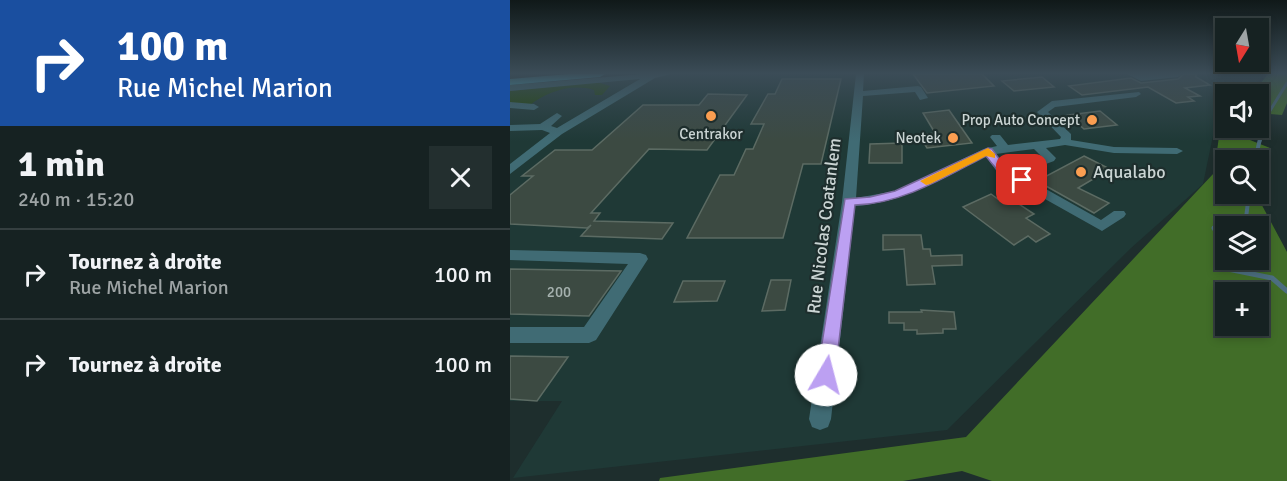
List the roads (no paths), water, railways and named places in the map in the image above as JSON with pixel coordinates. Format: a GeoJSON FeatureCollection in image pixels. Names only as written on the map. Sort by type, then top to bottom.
{"type":"FeatureCollection","features":[{"type":"Feature","properties":{"kind":"street"},"geometry":{"type":"LineString","coordinates":[[510,170],[558,132],[616,96]]}},
{"type":"Feature","properties":{"kind":"street","name":"Rue Nicolas Coatanlem"},"geometry":{"type":"LineString","coordinates":[[820,419],[849,201],[858,96]]}},
{"type":"Feature","properties":{"kind":"street"},"geometry":{"type":"LineString","coordinates":[[1065,141],[1067,136],[1042,112],[1052,104],[1115,96]]}},
{"type":"Feature","properties":{"kind":"street"},"geometry":{"type":"LineString","coordinates":[[510,105],[534,107]]}},
{"type":"Feature","properties":{"kind":"street"},"geometry":{"type":"LineString","coordinates":[[510,127],[522,116]]}},
{"type":"Feature","properties":{"kind":"street"},"geometry":{"type":"LineString","coordinates":[[543,127],[557,116]]}},
{"type":"Feature","properties":{"kind":"street"},"geometry":{"type":"LineString","coordinates":[[510,127],[543,127],[558,132]]}},
{"type":"Feature","properties":{"kind":"street"},"geometry":{"type":"LineString","coordinates":[[996,137],[1005,149]]}},
{"type":"Feature","properties":{"kind":"street"},"geometry":{"type":"LineString","coordinates":[[849,201],[870,201],[899,194],[988,152],[1005,149],[1065,141],[1114,150],[1177,151]]}},
{"type":"Feature","properties":{"kind":"street"},"geometry":{"type":"LineString","coordinates":[[1027,167],[1050,158],[1036,145]]}},
{"type":"Feature","properties":{"kind":"street"},"geometry":{"type":"LineString","coordinates":[[988,152],[1001,169],[1102,226],[1119,214]]}},
{"type":"Feature","properties":{"kind":"street"},"geometry":{"type":"LineString","coordinates":[[510,255],[640,259],[589,335],[510,335]]}},
{"type":"Feature","properties":{"kind":"waterway"},"geometry":{"type":"LineString","coordinates":[[1260,141],[1266,117],[1279,96]]}},
{"type":"Feature","properties":{"kind":"waterway"},"geometry":{"type":"LineString","coordinates":[[1257,150],[1260,139]]}},
{"type":"Feature","properties":{"kind":"waterway"},"geometry":{"type":"LineString","coordinates":[[1246,216],[1248,204]]}},
{"type":"Feature","properties":{"kind":"waterway"},"geometry":{"type":"LineString","coordinates":[[1233,270],[1272,278],[1287,291]]}},
{"type":"Feature","properties":{"kind":"place","name":"Centrakor"},"geometry":{"type":"Point","coordinates":[711,116]}},
{"type":"Feature","properties":{"kind":"place","name":"Prop Auto Concept"},"geometry":{"type":"Point","coordinates":[1092,120]}},
{"type":"Feature","properties":{"kind":"place","name":"Neotek"},"geometry":{"type":"Point","coordinates":[953,138]}},
{"type":"Feature","properties":{"kind":"place","name":"Aqualabo"},"geometry":{"type":"Point","coordinates":[1081,172]}}]}
